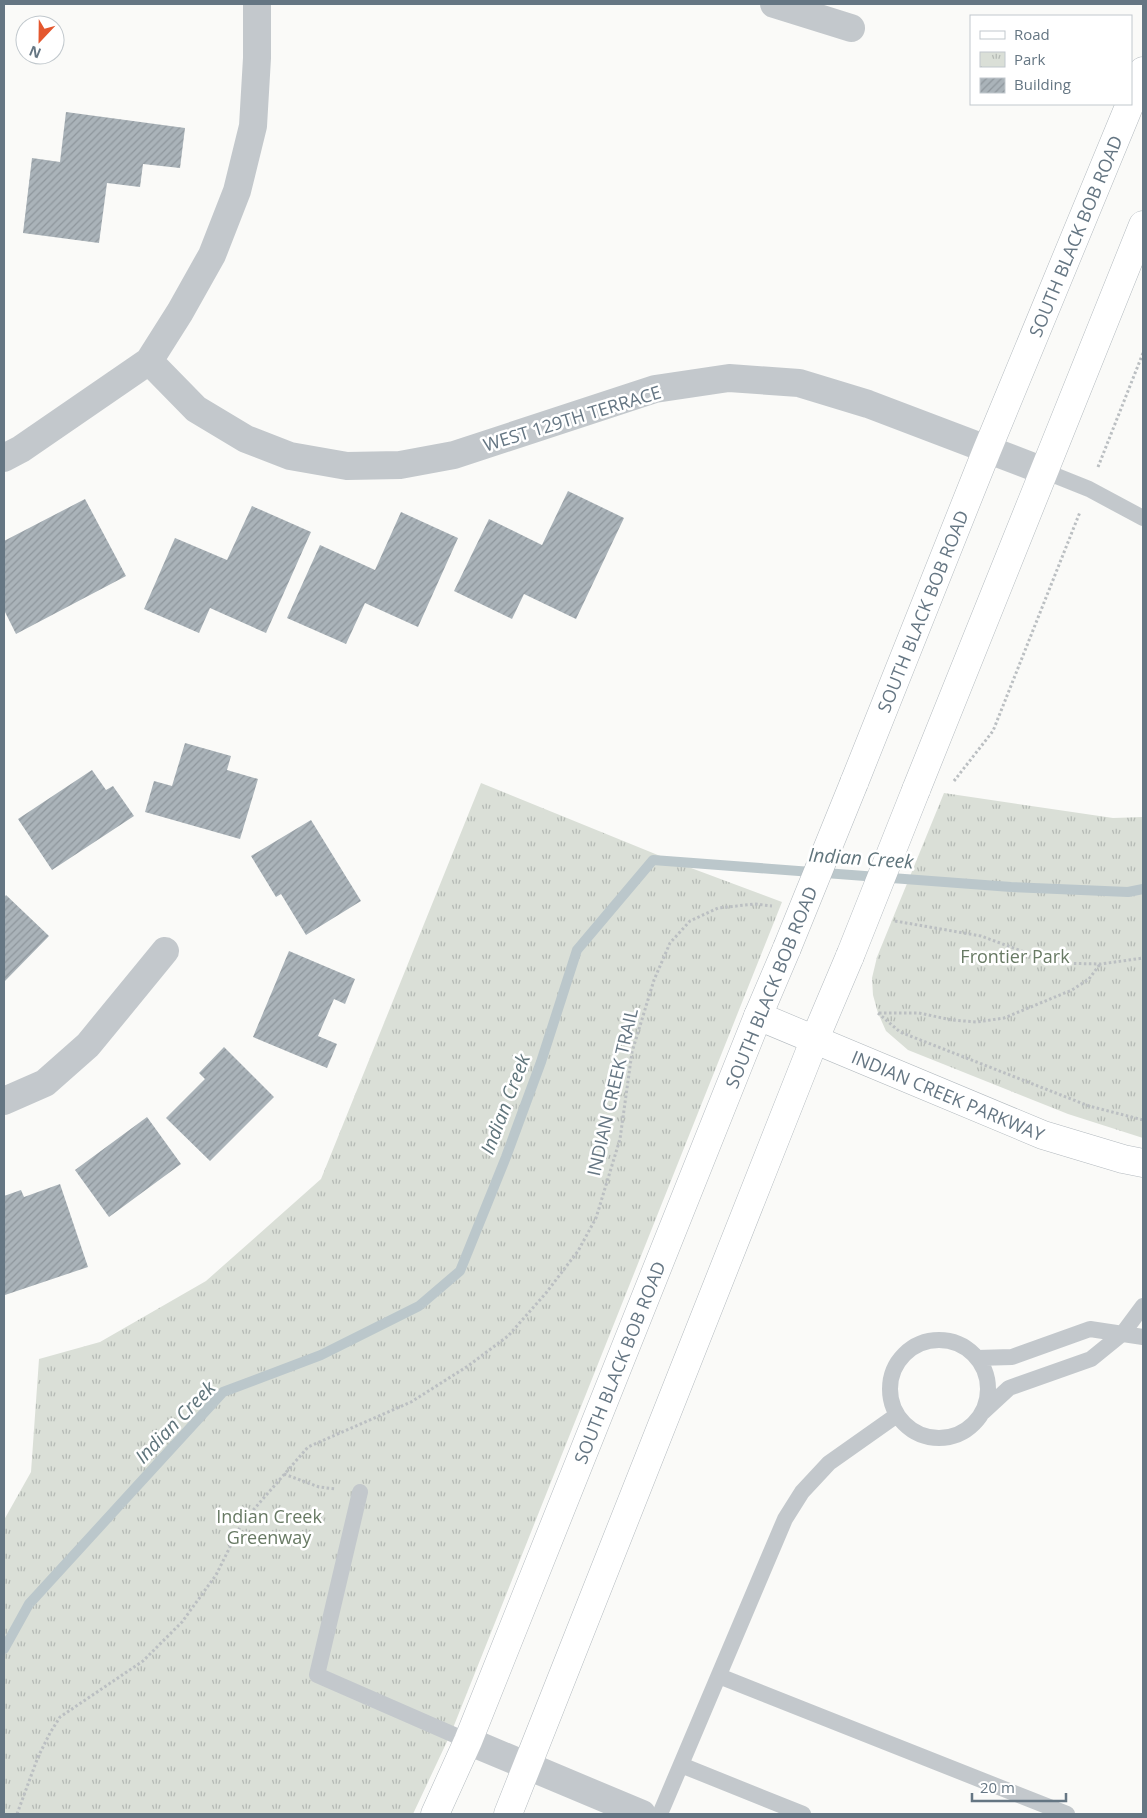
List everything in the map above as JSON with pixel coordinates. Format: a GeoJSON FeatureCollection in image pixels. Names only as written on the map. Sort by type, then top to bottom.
{"type":"FeatureCollection","features":[{"type":"Feature","properties":{"kind":"main road","name":"SOUTH BLACK BOB ROAD"},"geometry":{"type":"LineString","coordinates":[[1132,98],[1143,71]]}},
{"type":"Feature","properties":{"kind":"main road","name":"SOUTH BLACK BOB ROAD"},"geometry":{"type":"LineString","coordinates":[[435,1814],[468,1741],[758,1016],[1129,105]]}},
{"type":"Feature","properties":{"kind":"main road"},"geometry":{"type":"LineString","coordinates":[[508,1814],[814,1041],[850,956],[1143,225]]}},
{"type":"Feature","properties":{"kind":"main road","name":"INDIAN CREEK PARKWAY"},"geometry":{"type":"LineString","coordinates":[[758,1016],[1043,1135],[1123,1159],[1143,1163]]}},
{"type":"Feature","properties":{"kind":"street"},"geometry":{"type":"LineString","coordinates":[[4,458],[21,449],[149,361],[180,312],[212,255],[237,191],[253,126],[257,58],[257,4]]}},
{"type":"Feature","properties":{"kind":"street"},"geometry":{"type":"LineString","coordinates":[[774,4],[851,28]]}},
{"type":"Feature","properties":{"kind":"street","name":"WEST 129TH TERRACE"},"geometry":{"type":"LineString","coordinates":[[149,361],[196,410],[246,439],[290,456],[348,466],[400,465],[454,455],[655,390],[729,378],[799,383],[868,404],[1044,471]]}},
{"type":"Feature","properties":{"kind":"street"},"geometry":{"type":"LineString","coordinates":[[4,1101],[45,1083],[88,1045],[165,951]]}},
{"type":"Feature","properties":{"kind":"street"},"geometry":{"type":"LineString","coordinates":[[468,1741],[642,1814]]}},
{"type":"Feature","properties":{"kind":"lane"},"geometry":{"type":"LineString","coordinates":[[1044,471],[1089,489],[1143,518]]}},
{"type":"Feature","properties":{"kind":"lane"},"geometry":{"type":"LineString","coordinates":[[981,1413],[987,1400],[988,1385],[984,1371],[977,1358],[964,1348],[949,1342],[932,1340],[917,1345],[904,1355],[894,1368],[890,1384],[890,1400],[897,1415],[908,1428],[923,1436],[940,1438],[956,1435],[970,1426],[981,1413],[1009,1388],[1091,1359],[1123,1333],[1143,1306]]}},
{"type":"Feature","properties":{"kind":"lane"},"geometry":{"type":"LineString","coordinates":[[977,1358],[1012,1357],[1090,1329],[1143,1337]]}},
{"type":"Feature","properties":{"kind":"lane"},"geometry":{"type":"LineString","coordinates":[[660,1814],[785,1519],[802,1492],[829,1463],[897,1415]]}},
{"type":"Feature","properties":{"kind":"lane"},"geometry":{"type":"LineString","coordinates":[[360,1492],[318,1675],[468,1741]]}},
{"type":"Feature","properties":{"kind":"lane"},"geometry":{"type":"LineString","coordinates":[[719,1676],[1067,1814]]}},
{"type":"Feature","properties":{"kind":"lane"},"geometry":{"type":"LineString","coordinates":[[681,1765],[803,1814]]}},
{"type":"Feature","properties":{"kind":"path"},"geometry":{"type":"LineString","coordinates":[[950,786],[993,731],[1143,353]]}},
{"type":"Feature","properties":{"kind":"path","name":"INDIAN CREEK TRAIL"},"geometry":{"type":"LineString","coordinates":[[17,1814],[38,1756],[60,1717],[143,1662],[182,1622],[216,1575],[242,1523],[308,1447],[411,1402],[468,1366],[508,1336],[546,1293],[578,1251],[596,1218],[620,1139],[632,1052],[654,980],[670,943],[690,921],[718,908],[755,904],[774,906]]}},
{"type":"Feature","properties":{"kind":"path"},"geometry":{"type":"LineString","coordinates":[[887,920],[981,936],[1054,963],[1101,964],[1143,958]]}},
{"type":"Feature","properties":{"kind":"path"},"geometry":{"type":"LineString","coordinates":[[1101,964],[1089,979],[1072,990],[1004,1018],[978,1022],[952,1020],[919,1014],[878,1013],[900,1032],[1089,1106],[1143,1120]]}},
{"type":"Feature","properties":{"kind":"path"},"geometry":{"type":"LineString","coordinates":[[284,1474],[319,1487],[360,1492]]}},
{"type":"Feature","properties":{"kind":"green space","name":"Indian Creek Greenway"},"geometry":{"type":"Polygon","coordinates":[[[481,783],[675,862],[782,902],[451,1733],[413,1814],[4,1814],[4,1520],[31,1472],[39,1359],[100,1342],[206,1281],[321,1179],[481,783]]]}},
{"type":"Feature","properties":{"kind":"green space","name":"Frontier Park"},"geometry":{"type":"Polygon","coordinates":[[[944,793],[1113,818],[1143,817],[1143,1138],[1068,1114],[908,1050],[886,1031],[873,995],[872,978],[877,957],[944,793]]]}},
{"type":"Feature","properties":{"kind":"building"},"geometry":{"type":"Polygon","coordinates":[[[66,112],[185,128],[180,168],[143,164],[140,187],[107,183],[99,243],[23,233],[32,158],[60,162],[66,112]]]}},
{"type":"Feature","properties":{"kind":"building"},"geometry":{"type":"Polygon","coordinates":[[[568,491],[624,518],[576,619],[524,594],[512,619],[454,591],[489,519],[542,545],[568,491]]]}},
{"type":"Feature","properties":{"kind":"building"},"geometry":{"type":"Polygon","coordinates":[[[85,499],[126,576],[16,634],[4,610],[4,541],[85,499]]]}},
{"type":"Feature","properties":{"kind":"building"},"geometry":{"type":"Polygon","coordinates":[[[252,506],[311,532],[266,633],[210,608],[199,633],[144,609],[175,538],[227,560],[252,506]]]}},
{"type":"Feature","properties":{"kind":"building"},"geometry":{"type":"Polygon","coordinates":[[[401,512],[458,538],[418,627],[365,603],[346,644],[287,618],[320,545],[375,570],[401,512]]]}},
{"type":"Feature","properties":{"kind":"building"},"geometry":{"type":"Polygon","coordinates":[[[185,743],[231,756],[227,770],[258,779],[240,839],[145,812],[154,781],[172,786],[185,743]]]}},
{"type":"Feature","properties":{"kind":"building"},"geometry":{"type":"Polygon","coordinates":[[[92,770],[106,790],[113,786],[134,816],[52,870],[18,819],[92,770]]]}},
{"type":"Feature","properties":{"kind":"building"},"geometry":{"type":"Polygon","coordinates":[[[311,820],[361,901],[306,935],[281,894],[276,897],[251,856],[311,820]]]}},
{"type":"Feature","properties":{"kind":"building"},"geometry":{"type":"Polygon","coordinates":[[[6,895],[49,936],[4,982],[4,898],[6,895]]]}},
{"type":"Feature","properties":{"kind":"building"},"geometry":{"type":"Polygon","coordinates":[[[289,951],[355,979],[345,1004],[334,999],[318,1036],[337,1044],[327,1068],[253,1037],[289,951]]]}},
{"type":"Feature","properties":{"kind":"building"},"geometry":{"type":"Polygon","coordinates":[[[224,1047],[274,1097],[210,1161],[166,1118],[205,1079],[199,1073],[224,1047]]]}},
{"type":"Feature","properties":{"kind":"building"},"geometry":{"type":"Polygon","coordinates":[[[147,1117],[181,1164],[109,1217],[75,1170],[147,1117]]]}},
{"type":"Feature","properties":{"kind":"building"},"geometry":{"type":"Polygon","coordinates":[[[60,1184],[88,1267],[5,1295],[4,1196],[21,1190],[24,1197],[60,1184]]]}},
{"type":"Feature","properties":{"kind":"waterway","name":"Indian Creek"},"geometry":{"type":"LineString","coordinates":[[4,1649],[29,1604],[223,1392],[321,1355],[419,1306],[460,1271],[506,1157],[541,1062],[577,950],[653,860],[1011,887],[1128,892],[1143,889]]}}]}
